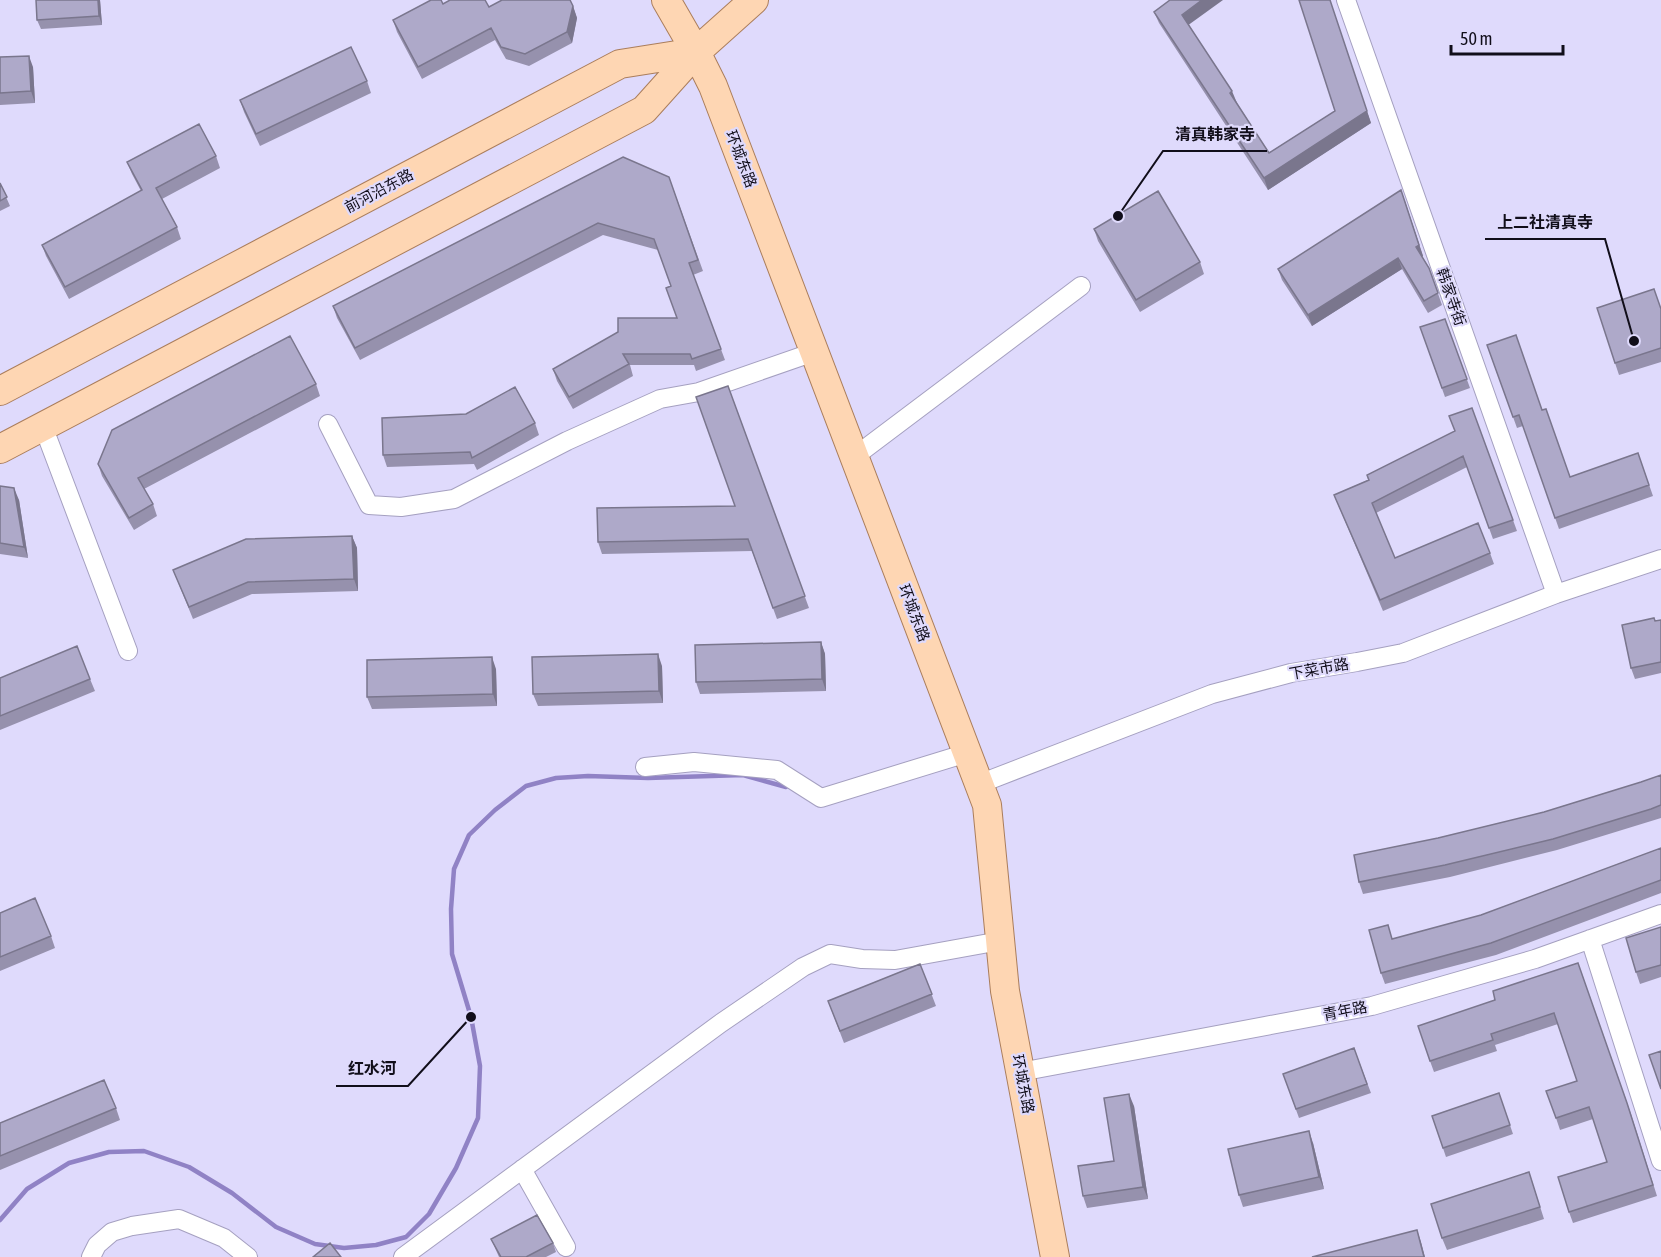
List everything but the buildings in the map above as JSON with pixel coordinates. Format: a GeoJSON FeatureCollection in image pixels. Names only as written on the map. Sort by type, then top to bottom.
{"type":"FeatureCollection","features":[{"type":"Feature","properties":{"kind":"main road","name":"环城东路"},"geometry":{"type":"LineString","coordinates":[[666,0],[713,86],[987,805],[1005,991],[1055,1257]]}},
{"type":"Feature","properties":{"kind":"main road"},"geometry":{"type":"LineString","coordinates":[[0,449],[644,110],[696,52],[754,0]]}},
{"type":"Feature","properties":{"kind":"main road","name":"前河沿东路"},"geometry":{"type":"LineString","coordinates":[[0,391],[620,64],[696,52]]}},
{"type":"Feature","properties":{"kind":"street","name":"韩家寺街"},"geometry":{"type":"LineString","coordinates":[[1346,0],[1556,594]]}},
{"type":"Feature","properties":{"kind":"street"},"geometry":{"type":"LineString","coordinates":[[854,457],[1081,286]]}},
{"type":"Feature","properties":{"kind":"street"},"geometry":{"type":"LineString","coordinates":[[328,424],[369,505],[401,507],[454,499],[567,441],[660,399],[699,392],[814,352]]}},
{"type":"Feature","properties":{"kind":"street"},"geometry":{"type":"LineString","coordinates":[[43,426],[128,651]]}},
{"type":"Feature","properties":{"kind":"street","name":"下菜市路"},"geometry":{"type":"LineString","coordinates":[[979,784],[1212,694],[1291,673],[1403,652],[1556,594],[1661,559]]}},
{"type":"Feature","properties":{"kind":"street"},"geometry":{"type":"LineString","coordinates":[[645,766],[694,762],[777,770],[821,798],[967,753]]}},
{"type":"Feature","properties":{"kind":"street","name":"青年路"},"geometry":{"type":"LineString","coordinates":[[1020,1072],[1372,1006],[1535,959],[1661,914]]}},
{"type":"Feature","properties":{"kind":"street"},"geometry":{"type":"LineString","coordinates":[[1590,939],[1661,1161]]}},
{"type":"Feature","properties":{"kind":"street"},"geometry":{"type":"LineString","coordinates":[[403,1257],[721,1023],[803,967],[830,954],[895,960],[1000,940]]}},
{"type":"Feature","properties":{"kind":"street"},"geometry":{"type":"LineString","coordinates":[[522,1169],[566,1247]]}},
{"type":"Feature","properties":{"kind":"street"},"geometry":{"type":"LineString","coordinates":[[91,1257],[98,1245],[112,1232],[132,1226],[179,1219],[224,1238],[248,1257]]}},
{"type":"Feature","properties":{"kind":"waterway"},"geometry":{"type":"LineString","coordinates":[[0,1220],[27,1189],[69,1163],[109,1152],[144,1151],[189,1167],[232,1193],[276,1227],[315,1244],[344,1248],[376,1245],[406,1237],[429,1214],[456,1168],[478,1118],[480,1066],[471,1017],[452,954],[451,909],[454,869],[469,835],[495,810],[526,786],[556,778],[743,775],[786,787]]}},
{"type":"Feature","properties":{"kind":"place","name":"清真韩家寺"},"geometry":{"type":"Point","coordinates":[1118,216]}},
{"type":"Feature","properties":{"kind":"place","name":"上二社清真寺"},"geometry":{"type":"Point","coordinates":[1634,341]}},
{"type":"Feature","properties":{"kind":"place","name":"红水河"},"geometry":{"type":"Point","coordinates":[471,1017]}}]}
